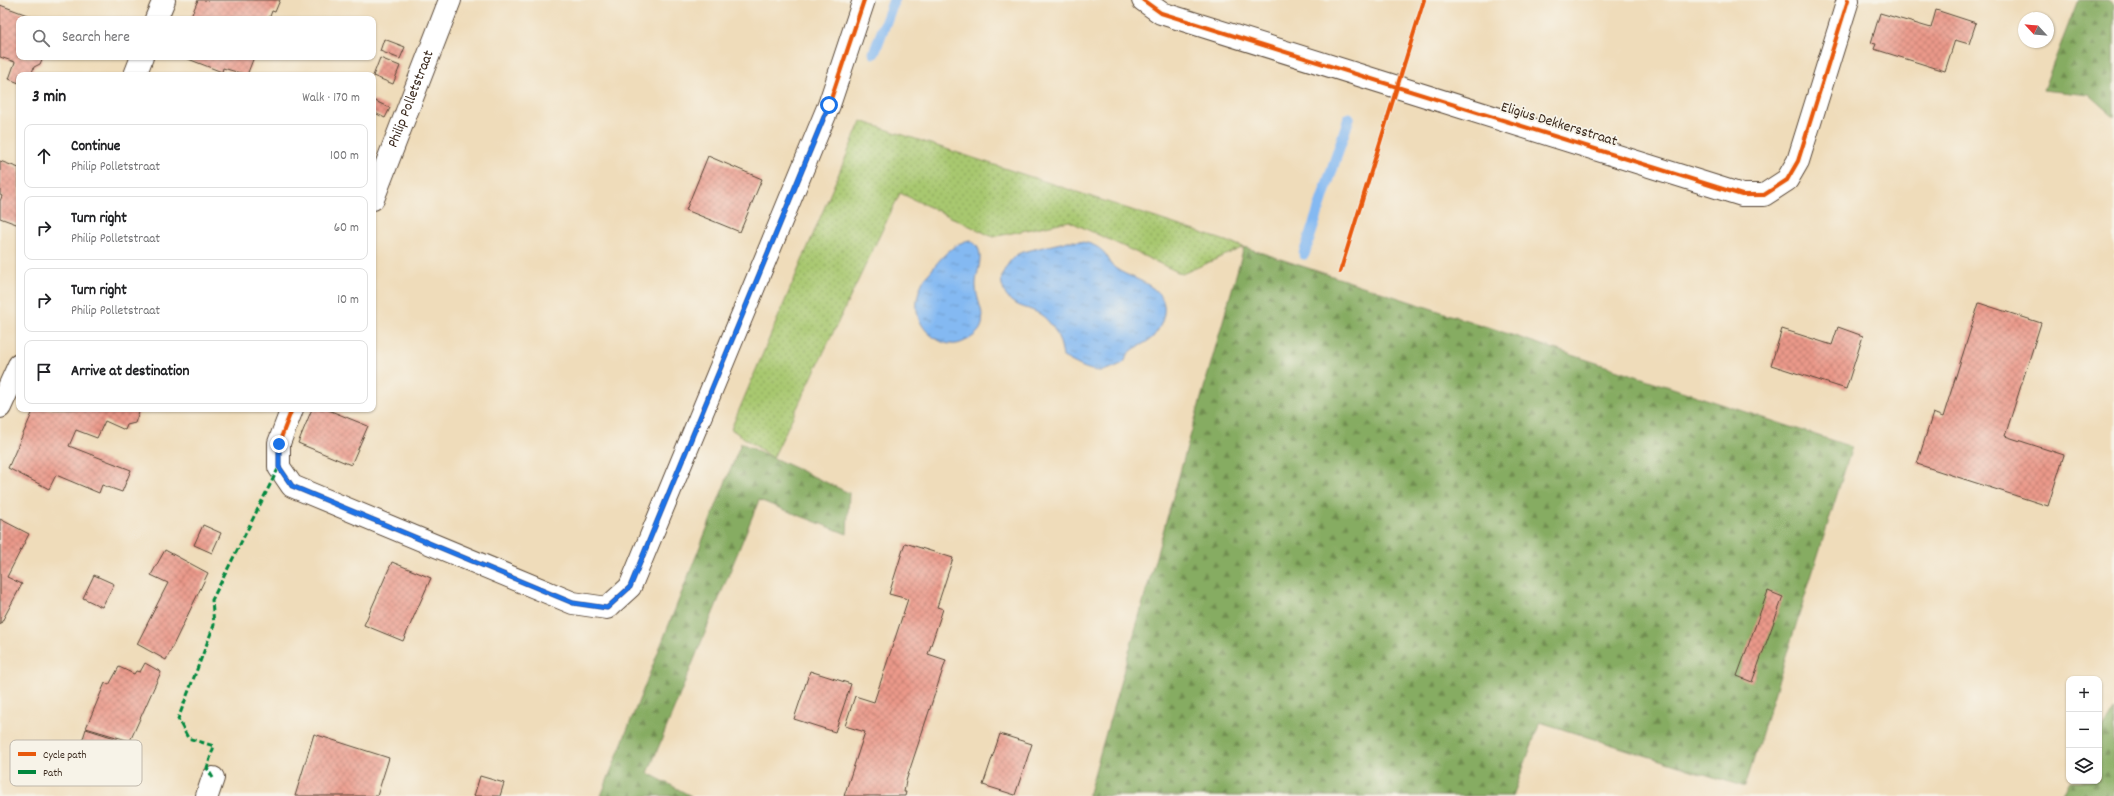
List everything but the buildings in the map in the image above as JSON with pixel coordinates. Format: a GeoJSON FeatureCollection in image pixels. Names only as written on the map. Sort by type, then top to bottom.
{"type":"FeatureCollection","features":[{"type":"Feature","properties":{"kind":"street"},"geometry":{"type":"LineString","coordinates":[[157,16],[164,0]]}},
{"type":"Feature","properties":{"kind":"street","name":"Philip Polletstraat"},"geometry":{"type":"LineString","coordinates":[[376,191],[450,0]]}},
{"type":"Feature","properties":{"kind":"street"},"geometry":{"type":"LineString","coordinates":[[291,412],[279,444],[279,467],[292,486],[573,603],[607,608],[630,587],[829,105],[864,0]]}},
{"type":"Feature","properties":{"kind":"street","name":"Eligius Dekkersstraat"},"geometry":{"type":"LineString","coordinates":[[1143,0],[1161,13],[1742,195],[1764,195],[1787,180],[1798,161],[1848,0]]}},
{"type":"Feature","properties":{"kind":"street"},"geometry":{"type":"LineString","coordinates":[[136,72],[141,60]]}},
{"type":"Feature","properties":{"kind":"street"},"geometry":{"type":"LineString","coordinates":[[0,407],[16,371]]}},
{"type":"Feature","properties":{"kind":"green space"},"geometry":{"type":"Polygon","coordinates":[[[2078,0],[2109,0],[2114,4],[2114,117],[2089,95],[2043,90],[2078,0]]]}},
{"type":"Feature","properties":{"kind":"green space"},"geometry":{"type":"Polygon","coordinates":[[[861,121],[1244,247],[1182,274],[1069,221],[993,237],[900,193],[773,458],[731,429],[861,121]]]}},
{"type":"Feature","properties":{"kind":"green space"},"geometry":{"type":"Polygon","coordinates":[[[1244,247],[1852,447],[1745,787],[1540,722],[1513,796],[1088,796],[1244,247]]]}},
{"type":"Feature","properties":{"kind":"green space"},"geometry":{"type":"Polygon","coordinates":[[[741,443],[849,493],[847,534],[759,500],[648,773],[691,796],[601,796],[741,443]]]}},
{"type":"Feature","properties":{"kind":"green space"},"geometry":{"type":"Polygon","coordinates":[[[2114,709],[2114,796],[2061,796],[2068,784],[2102,784],[2102,729],[2114,709]]]}},
{"type":"Feature","properties":{"kind":"water"},"geometry":{"type":"Polygon","coordinates":[[[970,240],[976,245],[980,255],[976,287],[982,315],[981,328],[977,334],[963,342],[958,344],[946,343],[932,336],[922,324],[917,311],[918,296],[924,279],[941,258],[950,250],[965,241],[970,240]]]}},
{"type":"Feature","properties":{"kind":"water"},"geometry":{"type":"Polygon","coordinates":[[[1068,241],[1084,242],[1099,248],[1103,251],[1115,268],[1149,285],[1159,294],[1162,299],[1164,311],[1162,323],[1156,333],[1152,338],[1129,353],[1123,363],[1115,367],[1095,371],[1063,357],[1058,336],[1050,323],[1034,311],[1015,304],[1006,295],[1003,288],[1003,273],[1005,268],[1016,255],[1026,251],[1068,241]]]}},
{"type":"Feature","properties":{"kind":"waterway"},"geometry":{"type":"LineString","coordinates":[[874,53],[894,0]]}},
{"type":"Feature","properties":{"kind":"waterway"},"geometry":{"type":"LineString","coordinates":[[1304,254],[1349,118]]}},
{"type":"Feature","properties":{"kind":"marked path"},"geometry":{"type":"LineString","coordinates":[[213,778],[207,768],[214,746],[188,738],[178,719],[214,625],[212,600],[279,467]]}},
{"type":"Feature","properties":{"kind":"cycle path"},"geometry":{"type":"LineString","coordinates":[[291,412],[279,443],[279,467],[292,486],[573,603],[607,608],[630,587],[829,105],[864,0]]}},
{"type":"Feature","properties":{"kind":"cycle path"},"geometry":{"type":"LineString","coordinates":[[1143,0],[1161,13],[1742,195],[1764,195],[1787,180],[1798,161],[1848,0]]}},
{"type":"Feature","properties":{"kind":"cycle path"},"geometry":{"type":"LineString","coordinates":[[1340,272],[1424,0]]}},
{"type":"Feature","properties":{"kind":"route"},"geometry":{"type":"LineString","coordinates":[[279,444],[279,467],[292,486],[573,603],[607,608],[630,587],[829,105]]}}]}
